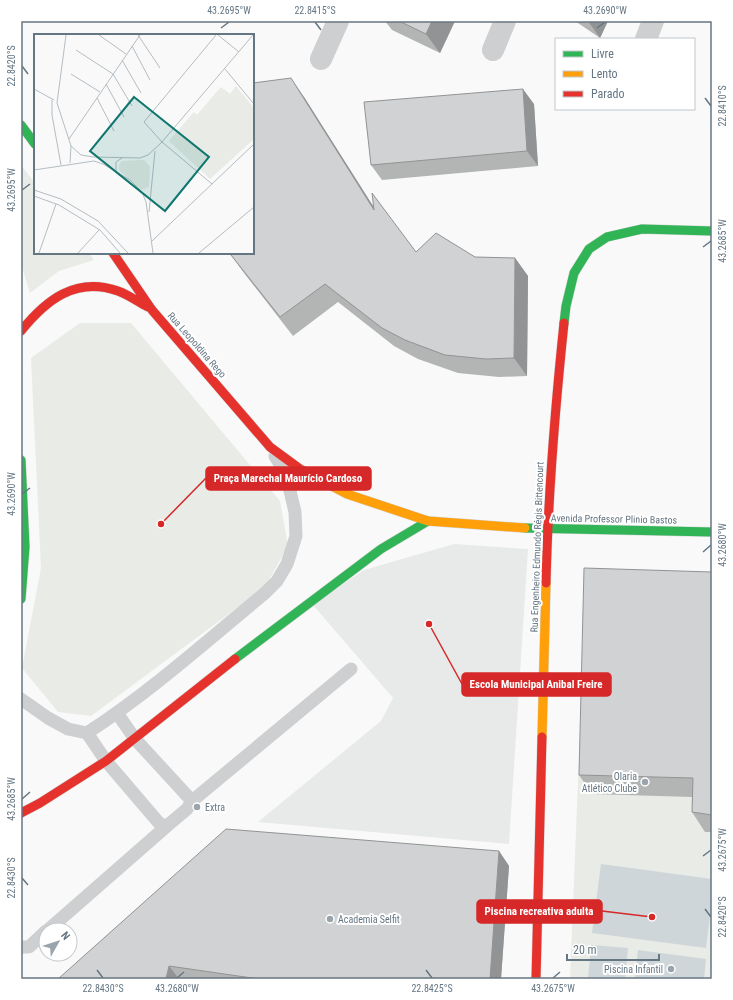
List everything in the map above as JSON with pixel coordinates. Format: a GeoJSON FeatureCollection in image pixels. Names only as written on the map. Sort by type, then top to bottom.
{"type":"FeatureCollection","features":[{"type":"Feature","properties":{"kind":"street"},"geometry":{"type":"LineString","coordinates":[[321,60],[338,21]]}},
{"type":"Feature","properties":{"kind":"street"},"geometry":{"type":"LineString","coordinates":[[493,50],[505,21]]}},
{"type":"Feature","properties":{"kind":"street"},"geometry":{"type":"LineString","coordinates":[[646,38],[653,21]]}},
{"type":"Feature","properties":{"kind":"street"},"geometry":{"type":"LineString","coordinates":[[21,125],[34,143]]}},
{"type":"Feature","properties":{"kind":"street","name":"Rua Engenheiro Edmundo Régis Bittencourt"},"geometry":{"type":"LineString","coordinates":[[536,979],[547,528],[556,397],[566,306],[574,273],[589,249],[607,237],[642,229],[712,230]]}},
{"type":"Feature","properties":{"kind":"street","name":"Rua Leopoldina Rego"},"geometry":{"type":"LineString","coordinates":[[114,254],[152,310],[270,447]]}},
{"type":"Feature","properties":{"kind":"street"},"geometry":{"type":"LineString","coordinates":[[21,331],[36,312],[55,297],[80,287],[102,287],[118,291],[152,310]]}},
{"type":"Feature","properties":{"kind":"street","name":"Avenida Professor Plinio Bastos"},"geometry":{"type":"LineString","coordinates":[[270,447],[300,469],[347,494],[428,521],[547,528],[712,532]]}},
{"type":"Feature","properties":{"kind":"street"},"geometry":{"type":"LineString","coordinates":[[21,460],[25,518],[23,584],[21,599]]}},
{"type":"Feature","properties":{"kind":"street"},"geometry":{"type":"LineString","coordinates":[[21,813],[40,804],[106,761],[192,692],[307,604],[381,549],[428,521]]}},
{"type":"Feature","properties":{"kind":"lane"},"geometry":{"type":"LineString","coordinates":[[87,733],[117,713],[173,669],[265,593],[277,581],[287,564],[296,536],[295,512],[286,474],[270,447]]}},
{"type":"Feature","properties":{"kind":"lane"},"geometry":{"type":"LineString","coordinates":[[57,922],[187,810],[192,801],[351,669]]}},
{"type":"Feature","properties":{"kind":"lane"},"geometry":{"type":"LineString","coordinates":[[21,699],[48,718],[68,729],[87,733],[106,761],[160,823],[163,825],[168,825]]}},
{"type":"Feature","properties":{"kind":"lane"},"geometry":{"type":"LineString","coordinates":[[117,713],[135,739],[192,801]]}},
{"type":"Feature","properties":{"kind":"lane"},"geometry":{"type":"LineString","coordinates":[[21,947],[29,947],[38,939]]}},
{"type":"Feature","properties":{"kind":"shaded area"},"geometry":{"type":"Polygon","coordinates":[[[21,165],[34,182],[34,254],[90,254],[94,260],[59,271],[30,293],[21,264],[21,165]]]}},
{"type":"Feature","properties":{"kind":"shaded area"},"geometry":{"type":"Polygon","coordinates":[[[80,323],[131,323],[280,501],[288,546],[265,587],[91,716],[58,712],[22,668],[41,568],[31,358],[80,323]]]}},
{"type":"Feature","properties":{"kind":"shaded area"},"geometry":{"type":"Polygon","coordinates":[[[454,544],[528,549],[509,844],[258,822],[381,721],[393,698],[313,605],[364,570],[454,544]]]}},
{"type":"Feature","properties":{"kind":"shaded area","name":"Olaria Atlético Clube"},"geometry":{"type":"Polygon","coordinates":[[[712,578],[712,979],[570,979],[586,585],[712,578]]]}},
{"type":"Feature","properties":{"kind":"shaded area"},"geometry":{"type":"Polygon","coordinates":[[[601,864],[712,879],[712,901],[706,948],[592,933],[601,864]]]}},
{"type":"Feature","properties":{"kind":"shaded area","name":"Piscina Infantil"},"geometry":{"type":"Polygon","coordinates":[[[591,945],[628,948],[625,979],[588,979],[591,945]]]}},
{"type":"Feature","properties":{"kind":"shaded area","name":"Piscina Infantil"},"geometry":{"type":"Polygon","coordinates":[[[638,950],[706,959],[704,979],[635,979],[638,950]]]}},
{"type":"Feature","properties":{"kind":"building"},"geometry":{"type":"Polygon","coordinates":[[[399,21],[432,21],[426,34],[399,21]]]}},
{"type":"Feature","properties":{"kind":"building"},"geometry":{"type":"Polygon","coordinates":[[[291,78],[374,210],[372,193],[416,252],[436,233],[475,257],[515,258],[514,358],[486,359],[445,355],[405,340],[382,328],[325,284],[280,317],[231,255],[254,254],[254,83],[291,78]]]}},
{"type":"Feature","properties":{"kind":"building"},"geometry":{"type":"Polygon","coordinates":[[[523,89],[527,151],[371,165],[364,102],[523,89]]]}},
{"type":"Feature","properties":{"kind":"building"},"geometry":{"type":"Polygon","coordinates":[[[584,568],[712,572],[712,815],[692,812],[693,778],[579,775],[584,568]]]}},
{"type":"Feature","properties":{"kind":"building"},"geometry":{"type":"Polygon","coordinates":[[[226,829],[499,851],[490,979],[259,979],[169,966],[166,979],[58,979],[226,829]]]}},
{"type":"Feature","properties":{"kind":"traffic: fast"},"geometry":{"type":"LineString","coordinates":[[21,125],[34,143]]}},
{"type":"Feature","properties":{"kind":"traffic: fast"},"geometry":{"type":"LineString","coordinates":[[564,323],[566,306],[574,273],[589,249],[607,237],[642,229],[712,231]]}},
{"type":"Feature","properties":{"kind":"traffic: fast"},"geometry":{"type":"LineString","coordinates":[[21,460],[25,547],[21,599]]}},
{"type":"Feature","properties":{"kind":"traffic: fast"},"geometry":{"type":"LineString","coordinates":[[235,659],[381,549],[428,521]]}},
{"type":"Feature","properties":{"kind":"traffic: fast"},"geometry":{"type":"LineString","coordinates":[[525,528],[712,532]]}},
{"type":"Feature","properties":{"kind":"traffic: slow"},"geometry":{"type":"LineString","coordinates":[[332,486],[347,494],[428,521],[525,528]]}},
{"type":"Feature","properties":{"kind":"traffic: slow"},"geometry":{"type":"LineString","coordinates":[[542,737],[546,583]]}},
{"type":"Feature","properties":{"kind":"traffic: jam"},"geometry":{"type":"LineString","coordinates":[[114,254],[152,310],[270,447],[300,469],[332,486]]}},
{"type":"Feature","properties":{"kind":"traffic: jam"},"geometry":{"type":"LineString","coordinates":[[21,331],[52,301],[75,289],[103,287],[118,291],[148,307]]}},
{"type":"Feature","properties":{"kind":"traffic: jam"},"geometry":{"type":"LineString","coordinates":[[546,583],[552,453],[564,323]]}},
{"type":"Feature","properties":{"kind":"traffic: jam"},"geometry":{"type":"LineString","coordinates":[[21,813],[40,803],[106,761],[235,659]]}},
{"type":"Feature","properties":{"kind":"traffic: jam"},"geometry":{"type":"LineString","coordinates":[[536,979],[542,737]]}},
{"type":"Feature","properties":{"kind":"place","name":"Praça Marechal Maurício Cardoso"},"geometry":{"type":"Point","coordinates":[161,524]}},
{"type":"Feature","properties":{"kind":"place","name":"Escola Municipal Anibal Freire"},"geometry":{"type":"Point","coordinates":[429,624]}},
{"type":"Feature","properties":{"kind":"place","name":"Olaria Atlético Clube"},"geometry":{"type":"Point","coordinates":[645,782]}},
{"type":"Feature","properties":{"kind":"place","name":"Extra"},"geometry":{"type":"Point","coordinates":[197,807]}},
{"type":"Feature","properties":{"kind":"place","name":"Piscina recreativa adulta"},"geometry":{"type":"Point","coordinates":[652,917]}},
{"type":"Feature","properties":{"kind":"place","name":"Academia Selfit"},"geometry":{"type":"Point","coordinates":[330,919]}},
{"type":"Feature","properties":{"kind":"place","name":"Piscina Infantil"},"geometry":{"type":"Point","coordinates":[671,969]}}]}
